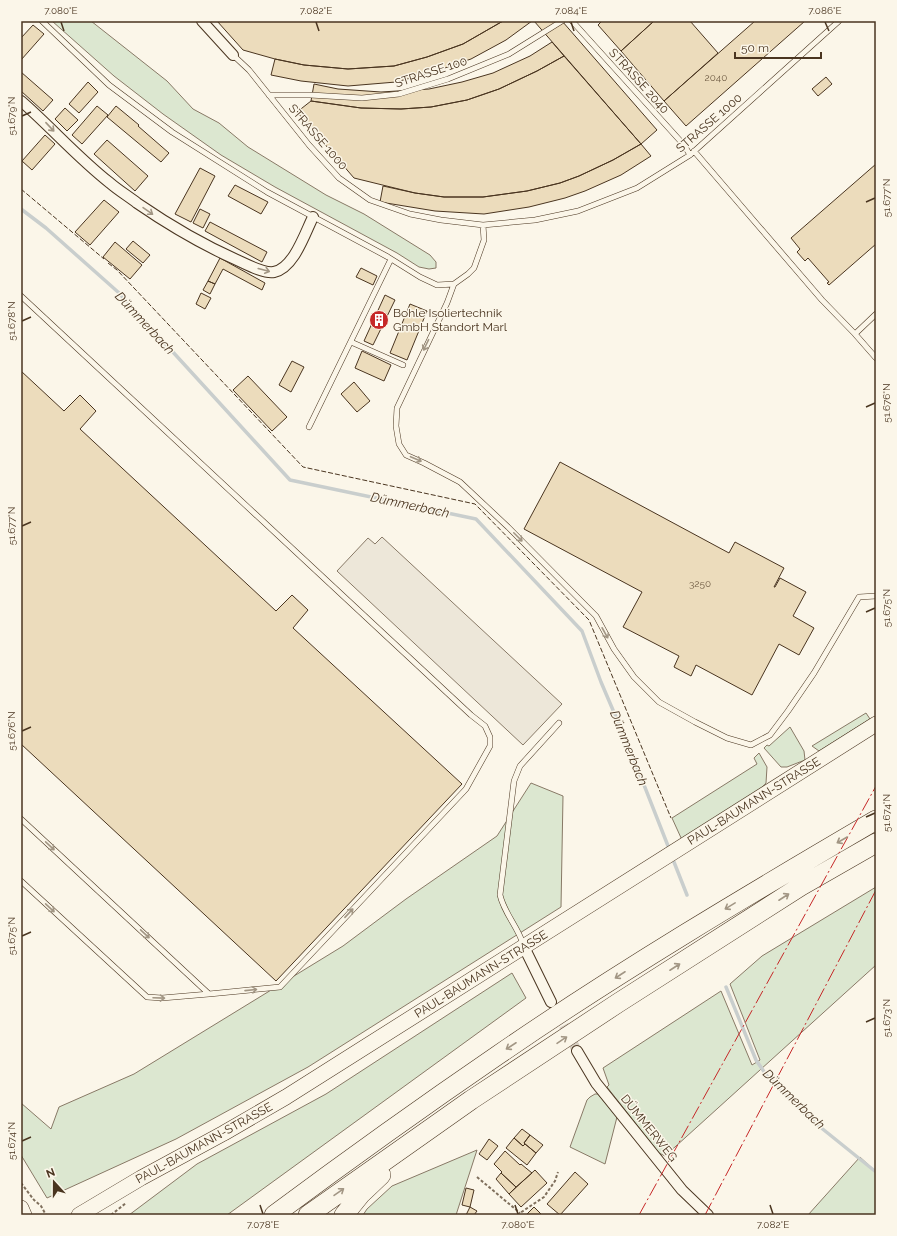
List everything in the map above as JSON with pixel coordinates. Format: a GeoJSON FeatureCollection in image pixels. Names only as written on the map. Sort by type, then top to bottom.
{"type":"FeatureCollection","features":[{"type":"Feature","properties":{"kind":"highway"},"geometry":{"type":"LineString","coordinates":[[274,1215],[383,1135],[500,1054],[708,920],[876,820]]}},
{"type":"Feature","properties":{"kind":"highway"},"geometry":{"type":"LineString","coordinates":[[308,1215],[471,1100],[618,1003],[801,886],[876,843]]}},
{"type":"Feature","properties":{"kind":"highway"},"geometry":{"type":"LineString","coordinates":[[344,1215],[361,1194],[379,1176],[432,1137],[471,1100]]}},
{"type":"Feature","properties":{"kind":"main road","name":"PAUL-BAUMANN-STRASSE"},"geometry":{"type":"LineString","coordinates":[[79,1215],[141,1178],[286,1097],[876,724]]}},
{"type":"Feature","properties":{"kind":"main road"},"geometry":{"type":"LineString","coordinates":[[95,1215],[116,1193]]}},
{"type":"Feature","properties":{"kind":"main road"},"geometry":{"type":"LineString","coordinates":[[21,1208],[24,1215]]}},
{"type":"Feature","properties":{"kind":"street"},"geometry":{"type":"LineString","coordinates":[[202,21],[233,55]]}},
{"type":"Feature","properties":{"kind":"street"},"geometry":{"type":"LineString","coordinates":[[21,101],[110,184],[165,223],[213,249],[264,272],[274,272],[286,266],[299,248],[313,217]]}},
{"type":"Feature","properties":{"kind":"street"},"geometry":{"type":"LineString","coordinates":[[524,947],[551,1002]]}},
{"type":"Feature","properties":{"kind":"street","name":"DÜMMERWEG"},"geometry":{"type":"LineString","coordinates":[[578,1051],[596,1083],[682,1190],[708,1215]]}},
{"type":"Feature","properties":{"kind":"lane"},"geometry":{"type":"LineString","coordinates":[[42,21],[109,85],[172,132],[266,192],[391,259],[420,277],[437,285],[454,284]]}},
{"type":"Feature","properties":{"kind":"lane","name":"STRASSE 100"},"geometry":{"type":"LineString","coordinates":[[269,95],[310,95],[362,98],[399,94],[448,80],[509,54],[562,21]]}},
{"type":"Feature","properties":{"kind":"lane","name":"STRASSE 2040"},"geometry":{"type":"LineString","coordinates":[[572,21],[684,145],[707,168],[822,300],[876,358]]}},
{"type":"Feature","properties":{"kind":"lane","name":"STRASSE 1000"},"geometry":{"type":"LineString","coordinates":[[233,55],[249,70],[309,144],[339,178],[370,200],[410,214],[441,220],[483,225],[535,220],[578,211],[637,188],[692,153],[839,21]]}},
{"type":"Feature","properties":{"kind":"lane"},"geometry":{"type":"LineString","coordinates":[[483,225],[484,240],[474,268],[454,284],[397,408],[396,426],[399,444],[406,456],[424,463],[460,482],[508,527],[596,616],[614,649],[634,677],[659,702],[727,738],[751,744],[770,735],[814,673],[859,597],[876,596]]}},
{"type":"Feature","properties":{"kind":"lane"},"geometry":{"type":"LineString","coordinates":[[309,427],[391,259]]}},
{"type":"Feature","properties":{"kind":"lane"},"geometry":{"type":"LineString","coordinates":[[21,296],[471,715],[485,726],[490,737],[490,746],[466,790],[280,987],[162,998],[147,997],[21,881]]}},
{"type":"Feature","properties":{"kind":"lane"},"geometry":{"type":"LineString","coordinates":[[855,334],[876,314]]}},
{"type":"Feature","properties":{"kind":"lane"},"geometry":{"type":"LineString","coordinates":[[351,342],[403,365]]}},
{"type":"Feature","properties":{"kind":"lane"},"geometry":{"type":"LineString","coordinates":[[524,947],[520,935],[502,902],[500,895],[514,781],[520,766],[559,723]]}},
{"type":"Feature","properties":{"kind":"lane"},"geometry":{"type":"LineString","coordinates":[[21,819],[209,994]]}},
{"type":"Feature","properties":{"kind":"path"},"geometry":{"type":"LineString","coordinates":[[477,1177],[519,1214],[544,1197],[555,1181],[558,1172]]}},
{"type":"Feature","properties":{"kind":"path"},"geometry":{"type":"LineString","coordinates":[[21,1183],[34,1200],[41,1206],[46,1215]]}},
{"type":"Feature","properties":{"kind":"green space"},"geometry":{"type":"Polygon","coordinates":[[[52,21],[91,21],[167,81],[193,109],[219,123],[248,147],[326,195],[364,214],[430,255],[436,262],[436,268],[429,269],[419,267],[397,253],[275,187],[221,155],[163,114],[114,76],[52,21]]]}},
{"type":"Feature","properties":{"kind":"green space"},"geometry":{"type":"Polygon","coordinates":[[[866,713],[870,719],[819,751],[812,746],[866,713]]]}},
{"type":"Feature","properties":{"kind":"green space"},"geometry":{"type":"Polygon","coordinates":[[[790,727],[804,751],[805,760],[787,767],[781,767],[764,748],[767,745],[769,746],[790,727]]]}},
{"type":"Feature","properties":{"kind":"green space"},"geometry":{"type":"Polygon","coordinates":[[[759,753],[767,767],[766,783],[758,792],[682,840],[672,818],[757,764],[754,758],[759,753]]]}},
{"type":"Feature","properties":{"kind":"green space"},"geometry":{"type":"Polygon","coordinates":[[[531,783],[563,796],[561,907],[308,1067],[176,1139],[47,1198],[21,1155],[21,1103],[51,1129],[59,1107],[134,1074],[343,946],[406,899],[497,836],[531,783]]]}},
{"type":"Feature","properties":{"kind":"green space"},"geometry":{"type":"Polygon","coordinates":[[[876,887],[876,965],[665,1156],[659,1153],[607,1087],[609,1085],[603,1068],[721,991],[752,1065],[760,1060],[730,984],[762,956],[876,887]]]}},
{"type":"Feature","properties":{"kind":"green space"},"geometry":{"type":"Polygon","coordinates":[[[512,973],[526,998],[227,1215],[129,1215],[197,1164],[326,1094],[512,973]]]}},
{"type":"Feature","properties":{"kind":"green space"},"geometry":{"type":"Polygon","coordinates":[[[595,1094],[598,1094],[617,1117],[605,1164],[570,1147],[587,1100],[595,1094]]]}},
{"type":"Feature","properties":{"kind":"green space"},"geometry":{"type":"Polygon","coordinates":[[[477,1150],[456,1215],[363,1215],[367,1209],[392,1186],[477,1150]]]}},
{"type":"Feature","properties":{"kind":"green space"},"geometry":{"type":"Polygon","coordinates":[[[860,1157],[876,1172],[876,1215],[808,1215],[860,1157]]]}},
{"type":"Feature","properties":{"kind":"shaded area"},"geometry":{"type":"Polygon","coordinates":[[[382,537],[562,704],[523,745],[337,571],[368,538],[375,544],[382,537]]]}},
{"type":"Feature","properties":{"kind":"building"},"geometry":{"type":"Polygon","coordinates":[[[217,21],[503,21],[463,44],[427,57],[394,66],[348,69],[304,65],[243,50],[217,21]]]}},
{"type":"Feature","properties":{"kind":"building"},"geometry":{"type":"Polygon","coordinates":[[[503,21],[532,21],[506,40],[471,59],[433,72],[396,82],[348,86],[301,81],[271,75],[275,59],[304,65],[348,69],[394,66],[427,57],[463,44],[503,21]]]}},
{"type":"Feature","properties":{"kind":"building"},"geometry":{"type":"Polygon","coordinates":[[[534,21],[562,21],[657,130],[641,144],[534,21]]]}},
{"type":"Feature","properties":{"kind":"building"},"geometry":{"type":"Polygon","coordinates":[[[600,21],[654,21],[621,51],[598,25],[601,22],[600,21]]]}},
{"type":"Feature","properties":{"kind":"building"},"geometry":{"type":"Polygon","coordinates":[[[654,21],[690,21],[718,53],[664,101],[621,51],[654,21]]]}},
{"type":"Feature","properties":{"kind":"building"},"geometry":{"type":"Polygon","coordinates":[[[755,21],[805,21],[686,126],[664,101],[755,21]]]}},
{"type":"Feature","properties":{"kind":"building"},"geometry":{"type":"Polygon","coordinates":[[[33,25],[44,34],[21,60],[21,38],[33,25]]]}},
{"type":"Feature","properties":{"kind":"building"},"geometry":{"type":"Polygon","coordinates":[[[552,42],[564,56],[499,89],[467,100],[431,107],[401,109],[361,108],[311,101],[314,84],[338,89],[381,92],[429,89],[462,82],[493,73],[530,56],[552,42]]]}},
{"type":"Feature","properties":{"kind":"building"},"geometry":{"type":"Polygon","coordinates":[[[564,56],[641,144],[613,160],[579,176],[560,183],[527,191],[483,197],[444,197],[415,193],[354,178],[297,112],[311,101],[361,108],[401,109],[431,107],[467,100],[499,89],[564,56]]]}},
{"type":"Feature","properties":{"kind":"building"},"geometry":{"type":"Polygon","coordinates":[[[21,72],[53,100],[43,111],[21,91],[21,72]]]}},
{"type":"Feature","properties":{"kind":"building"},"geometry":{"type":"Polygon","coordinates":[[[826,77],[832,84],[818,96],[812,89],[826,77]]]}},
{"type":"Feature","properties":{"kind":"building"},"geometry":{"type":"Polygon","coordinates":[[[88,82],[98,92],[79,113],[69,104],[88,82]]]}},
{"type":"Feature","properties":{"kind":"building"},"geometry":{"type":"Polygon","coordinates":[[[97,106],[108,115],[82,144],[72,135],[97,106]]]}},
{"type":"Feature","properties":{"kind":"building"},"geometry":{"type":"Polygon","coordinates":[[[116,106],[169,153],[161,162],[107,117],[116,106]]]}},
{"type":"Feature","properties":{"kind":"building"},"geometry":{"type":"Polygon","coordinates":[[[65,108],[78,120],[67,131],[55,119],[65,108]]]}},
{"type":"Feature","properties":{"kind":"building"},"geometry":{"type":"Polygon","coordinates":[[[45,135],[55,144],[32,170],[22,161],[45,135]]]}},
{"type":"Feature","properties":{"kind":"building"},"geometry":{"type":"Polygon","coordinates":[[[107,140],[148,176],[135,191],[94,154],[107,140]]]}},
{"type":"Feature","properties":{"kind":"building"},"geometry":{"type":"Polygon","coordinates":[[[641,144],[651,156],[621,175],[565,198],[529,207],[484,214],[435,211],[380,202],[383,186],[415,193],[444,197],[483,197],[527,191],[560,183],[579,176],[613,160],[641,144]]]}},
{"type":"Feature","properties":{"kind":"building"},"geometry":{"type":"Polygon","coordinates":[[[876,164],[876,244],[829,285],[827,283],[829,282],[808,258],[805,261],[797,252],[800,249],[791,238],[876,164]]]}},
{"type":"Feature","properties":{"kind":"building"},"geometry":{"type":"Polygon","coordinates":[[[200,168],[215,176],[191,222],[175,214],[200,168]]]}},
{"type":"Feature","properties":{"kind":"building"},"geometry":{"type":"Polygon","coordinates":[[[235,185],[268,202],[261,214],[228,196],[235,185]]]}},
{"type":"Feature","properties":{"kind":"building"},"geometry":{"type":"Polygon","coordinates":[[[104,200],[119,212],[90,245],[75,232],[104,200]]]}},
{"type":"Feature","properties":{"kind":"building"},"geometry":{"type":"Polygon","coordinates":[[[200,209],[210,214],[203,228],[193,223],[200,209]]]}},
{"type":"Feature","properties":{"kind":"building"},"geometry":{"type":"Polygon","coordinates":[[[210,222],[267,252],[262,262],[205,231],[210,222]]]}},
{"type":"Feature","properties":{"kind":"building"},"geometry":{"type":"Polygon","coordinates":[[[133,241],[150,255],[143,263],[126,249],[133,241]]]}},
{"type":"Feature","properties":{"kind":"building"},"geometry":{"type":"Polygon","coordinates":[[[115,242],[142,265],[130,279],[103,257],[115,242]]]}},
{"type":"Feature","properties":{"kind":"building"},"geometry":{"type":"Polygon","coordinates":[[[220,258],[265,283],[262,290],[223,269],[215,284],[208,281],[220,258]]]}},
{"type":"Feature","properties":{"kind":"building"},"geometry":{"type":"Polygon","coordinates":[[[361,268],[377,276],[373,285],[356,277],[361,268]]]}},
{"type":"Feature","properties":{"kind":"building"},"geometry":{"type":"Polygon","coordinates":[[[208,281],[215,284],[210,294],[203,290],[208,281]]]}},
{"type":"Feature","properties":{"kind":"building"},"geometry":{"type":"Polygon","coordinates":[[[201,293],[211,298],[205,309],[196,304],[201,293]]]}},
{"type":"Feature","properties":{"kind":"building","name":"Bohle Isoliertechnik GmbH Standort Marl"},"geometry":{"type":"Polygon","coordinates":[[[385,295],[395,300],[373,345],[364,341],[385,295]]]}},
{"type":"Feature","properties":{"kind":"building"},"geometry":{"type":"Polygon","coordinates":[[[410,304],[427,311],[407,360],[390,353],[410,304]]]}},
{"type":"Feature","properties":{"kind":"building"},"geometry":{"type":"Polygon","coordinates":[[[362,351],[391,365],[384,381],[355,368],[362,351]]]}},
{"type":"Feature","properties":{"kind":"building"},"geometry":{"type":"Polygon","coordinates":[[[292,361],[304,367],[291,392],[279,385],[292,361]]]}},
{"type":"Feature","properties":{"kind":"building"},"geometry":{"type":"Polygon","coordinates":[[[21,371],[64,411],[80,395],[96,411],[80,429],[276,611],[292,595],[308,610],[293,628],[462,784],[276,981],[21,744],[21,371]]]}},
{"type":"Feature","properties":{"kind":"building"},"geometry":{"type":"Polygon","coordinates":[[[248,376],[287,417],[272,431],[233,390],[248,376]]]}},
{"type":"Feature","properties":{"kind":"building"},"geometry":{"type":"Polygon","coordinates":[[[354,382],[370,401],[357,412],[341,394],[354,382]]]}},
{"type":"Feature","properties":{"kind":"building"},"geometry":{"type":"Polygon","coordinates":[[[560,462],[729,553],[735,542],[784,568],[774,587],[780,578],[806,592],[793,616],[814,628],[799,655],[779,644],[752,695],[696,665],[691,676],[674,667],[679,656],[623,627],[642,592],[524,529],[560,462]]]}},
{"type":"Feature","properties":{"kind":"building"},"geometry":{"type":"Polygon","coordinates":[[[522,1129],[530,1135],[523,1146],[514,1138],[522,1129]]]}},
{"type":"Feature","properties":{"kind":"building"},"geometry":{"type":"Polygon","coordinates":[[[530,1135],[543,1145],[536,1153],[524,1143],[530,1135]]]}},
{"type":"Feature","properties":{"kind":"building"},"geometry":{"type":"Polygon","coordinates":[[[514,1138],[523,1146],[525,1144],[536,1153],[527,1165],[506,1148],[514,1138]]]}},
{"type":"Feature","properties":{"kind":"building"},"geometry":{"type":"Polygon","coordinates":[[[489,1139],[498,1146],[487,1160],[479,1154],[489,1139]]]}},
{"type":"Feature","properties":{"kind":"building"},"geometry":{"type":"Polygon","coordinates":[[[505,1151],[520,1165],[521,1164],[532,1173],[516,1187],[494,1164],[505,1151]]]}},
{"type":"Feature","properties":{"kind":"building"},"geometry":{"type":"Polygon","coordinates":[[[535,1170],[547,1183],[521,1207],[509,1194],[535,1170]]]}},
{"type":"Feature","properties":{"kind":"building"},"geometry":{"type":"Polygon","coordinates":[[[575,1172],[588,1184],[560,1215],[547,1204],[575,1172]]]}},
{"type":"Feature","properties":{"kind":"building"},"geometry":{"type":"Polygon","coordinates":[[[501,1173],[516,1187],[509,1194],[496,1179],[501,1173]]]}},
{"type":"Feature","properties":{"kind":"building"},"geometry":{"type":"Polygon","coordinates":[[[466,1188],[474,1190],[470,1207],[462,1205],[466,1188]]]}},
{"type":"Feature","properties":{"kind":"building"},"geometry":{"type":"Polygon","coordinates":[[[470,1207],[477,1211],[474,1215],[466,1215],[470,1207]]]}},
{"type":"Feature","properties":{"kind":"building"},"geometry":{"type":"Polygon","coordinates":[[[534,1207],[542,1215],[526,1215],[534,1207]]]}},
{"type":"Feature","properties":{"kind":"waterway","name":"Dümmerbach"},"geometry":{"type":"LineString","coordinates":[[21,209],[46,228],[118,292],[290,480],[476,519],[582,631],[601,682],[633,757],[670,851]]}},
{"type":"Feature","properties":{"kind":"waterway","name":"Dümmerbach"},"geometry":{"type":"LineString","coordinates":[[672,857],[687,895]]}},
{"type":"Feature","properties":{"kind":"waterway","name":"Dümmerbach"},"geometry":{"type":"LineString","coordinates":[[726,987],[756,1060],[767,1076],[809,1118],[876,1172]]}},
{"type":"Feature","properties":{"kind":"tunnel"},"geometry":{"type":"LineString","coordinates":[[557,1012],[577,1051]]}},
{"type":"Feature","properties":{"kind":"fence"},"geometry":{"type":"LineString","coordinates":[[21,189],[104,259]]}},
{"type":"Feature","properties":{"kind":"fence"},"geometry":{"type":"LineString","coordinates":[[108,263],[117,270],[303,467],[475,504],[589,620],[671,818]]}},
{"type":"Feature","properties":{"kind":"power"},"geometry":{"type":"LineString","coordinates":[[639,1215],[876,786]]}},
{"type":"Feature","properties":{"kind":"power"},"geometry":{"type":"LineString","coordinates":[[705,1215],[876,890]]}},
{"type":"Feature","properties":{"kind":"place","name":"Bohle Isoliertechnik GmbH Standort Marl"},"geometry":{"type":"Point","coordinates":[379,320]}}]}
